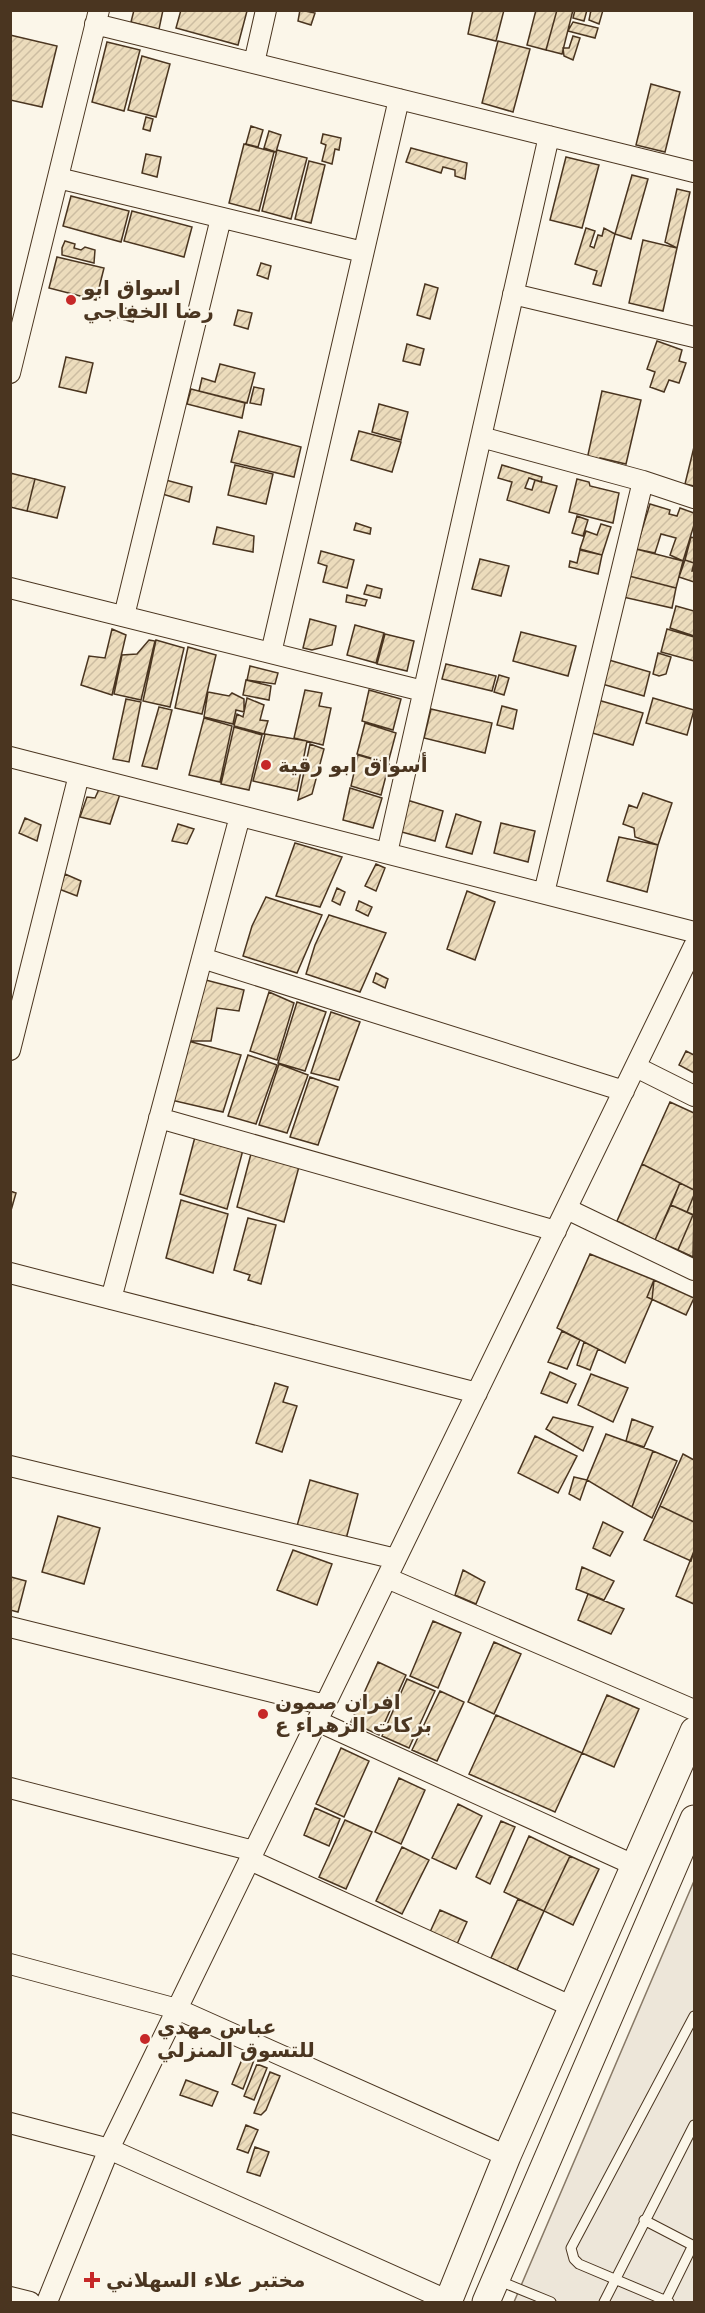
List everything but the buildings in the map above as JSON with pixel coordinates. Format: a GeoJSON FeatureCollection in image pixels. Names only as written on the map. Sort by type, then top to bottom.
{"type":"FeatureCollection","features":[{"type":"Feature","properties":{"kind":"street"},"geometry":{"type":"LineString","coordinates":[[254,63],[266,10]]}},
{"type":"Feature","properties":{"kind":"street"},"geometry":{"type":"LineString","coordinates":[[10,374],[16,329],[58,178],[97,17],[254,63],[694,172]]}},
{"type":"Feature","properties":{"kind":"street"},"geometry":{"type":"LineString","coordinates":[[271,653],[399,99]]}},
{"type":"Feature","properties":{"kind":"street"},"geometry":{"type":"LineString","coordinates":[[387,853],[549,136]]}},
{"type":"Feature","properties":{"kind":"street"},"geometry":{"type":"LineString","coordinates":[[58,178],[363,252]]}},
{"type":"Feature","properties":{"kind":"street"},"geometry":{"type":"LineString","coordinates":[[124,616],[222,218]]}},
{"type":"Feature","properties":{"kind":"street"},"geometry":{"type":"LineString","coordinates":[[513,294],[694,337]]}},
{"type":"Feature","properties":{"kind":"street"},"geometry":{"type":"LineString","coordinates":[[481,437],[643,481],[694,498]]}},
{"type":"Feature","properties":{"kind":"street"},"geometry":{"type":"LineString","coordinates":[[544,893],[643,481]]}},
{"type":"Feature","properties":{"kind":"street"},"geometry":{"type":"LineString","coordinates":[[10,588],[423,691]]}},
{"type":"Feature","properties":{"kind":"street"},"geometry":{"type":"LineString","coordinates":[[10,757],[694,932]]}},
{"type":"Feature","properties":{"kind":"street"},"geometry":{"type":"LineString","coordinates":[[10,1050],[79,775]]}},
{"type":"Feature","properties":{"kind":"street"},"geometry":{"type":"LineString","coordinates":[[111,1299],[240,816]]}},
{"type":"Feature","properties":{"kind":"street"},"geometry":{"type":"LineString","coordinates":[[47,2302],[109,2149],[694,946]]}},
{"type":"Feature","properties":{"kind":"street"},"geometry":{"type":"LineString","coordinates":[[202,958],[624,1091]]}},
{"type":"Feature","properties":{"kind":"street"},"geometry":{"type":"LineString","coordinates":[[636,1067],[694,1096]]}},
{"type":"Feature","properties":{"kind":"street"},"geometry":{"type":"LineString","coordinates":[[159,1118],[556,1231]]}},
{"type":"Feature","properties":{"kind":"street"},"geometry":{"type":"LineString","coordinates":[[567,1209],[694,1270]]}},
{"type":"Feature","properties":{"kind":"street"},"geometry":{"type":"LineString","coordinates":[[10,1274],[477,1393]]}},
{"type":"Feature","properties":{"kind":"street"},"geometry":{"type":"LineString","coordinates":[[10,1466],[396,1559]]}},
{"type":"Feature","properties":{"kind":"street"},"geometry":{"type":"LineString","coordinates":[[387,1578],[694,1710]]}},
{"type":"Feature","properties":{"kind":"street"},"geometry":{"type":"LineString","coordinates":[[10,1627],[321,1713],[636,1866]]}},
{"type":"Feature","properties":{"kind":"street"},"geometry":{"type":"LineString","coordinates":[[10,2123],[109,2149],[449,2302],[507,2156],[694,1731]]}},
{"type":"Feature","properties":{"kind":"street"},"geometry":{"type":"LineString","coordinates":[[10,1788],[252,1856],[573,2007]]}},
{"type":"Feature","properties":{"kind":"street"},"geometry":{"type":"LineString","coordinates":[[490,2291],[694,1819]]}},
{"type":"Feature","properties":{"kind":"street"},"geometry":{"type":"LineString","coordinates":[[10,1964],[177,2009],[507,2156]]}},
{"type":"Feature","properties":{"kind":"street"},"geometry":{"type":"LineString","coordinates":[[10,2297],[30,2302]]}},
{"type":"Feature","properties":{"kind":"lane"},"geometry":{"type":"LineString","coordinates":[[644,2220],[694,2245],[666,2302],[579,2264],[574,2259],[571,2248],[694,2016]]}},
{"type":"Feature","properties":{"kind":"lane"},"geometry":{"type":"LineString","coordinates":[[604,2302],[694,2125]]}},
{"type":"Feature","properties":{"kind":"lane"},"geometry":{"type":"LineString","coordinates":[[490,2291],[551,2302]]}},
{"type":"Feature","properties":{"kind":"shaded area"},"geometry":{"type":"Polygon","coordinates":[[[694,1881],[694,2302],[514,2302],[694,1881]]]}},
{"type":"Feature","properties":{"kind":"place","name":"اسواق ابو رضا الخفاجي"},"geometry":{"type":"Point","coordinates":[71,300]}},
{"type":"Feature","properties":{"kind":"place","name":"أسواق ابو رقية"},"geometry":{"type":"Point","coordinates":[266,765]}},
{"type":"Feature","properties":{"kind":"place","name":"افران صمون بركات الزهراء ع"},"geometry":{"type":"Point","coordinates":[263,1714]}},
{"type":"Feature","properties":{"kind":"place","name":"عباس مهدي للتسوق المنزلي"},"geometry":{"type":"Point","coordinates":[145,2039]}},
{"type":"Feature","properties":{"kind":"place","name":"مختبر علاء السهلاني"},"geometry":{"type":"Point","coordinates":[92,2280]}}]}
